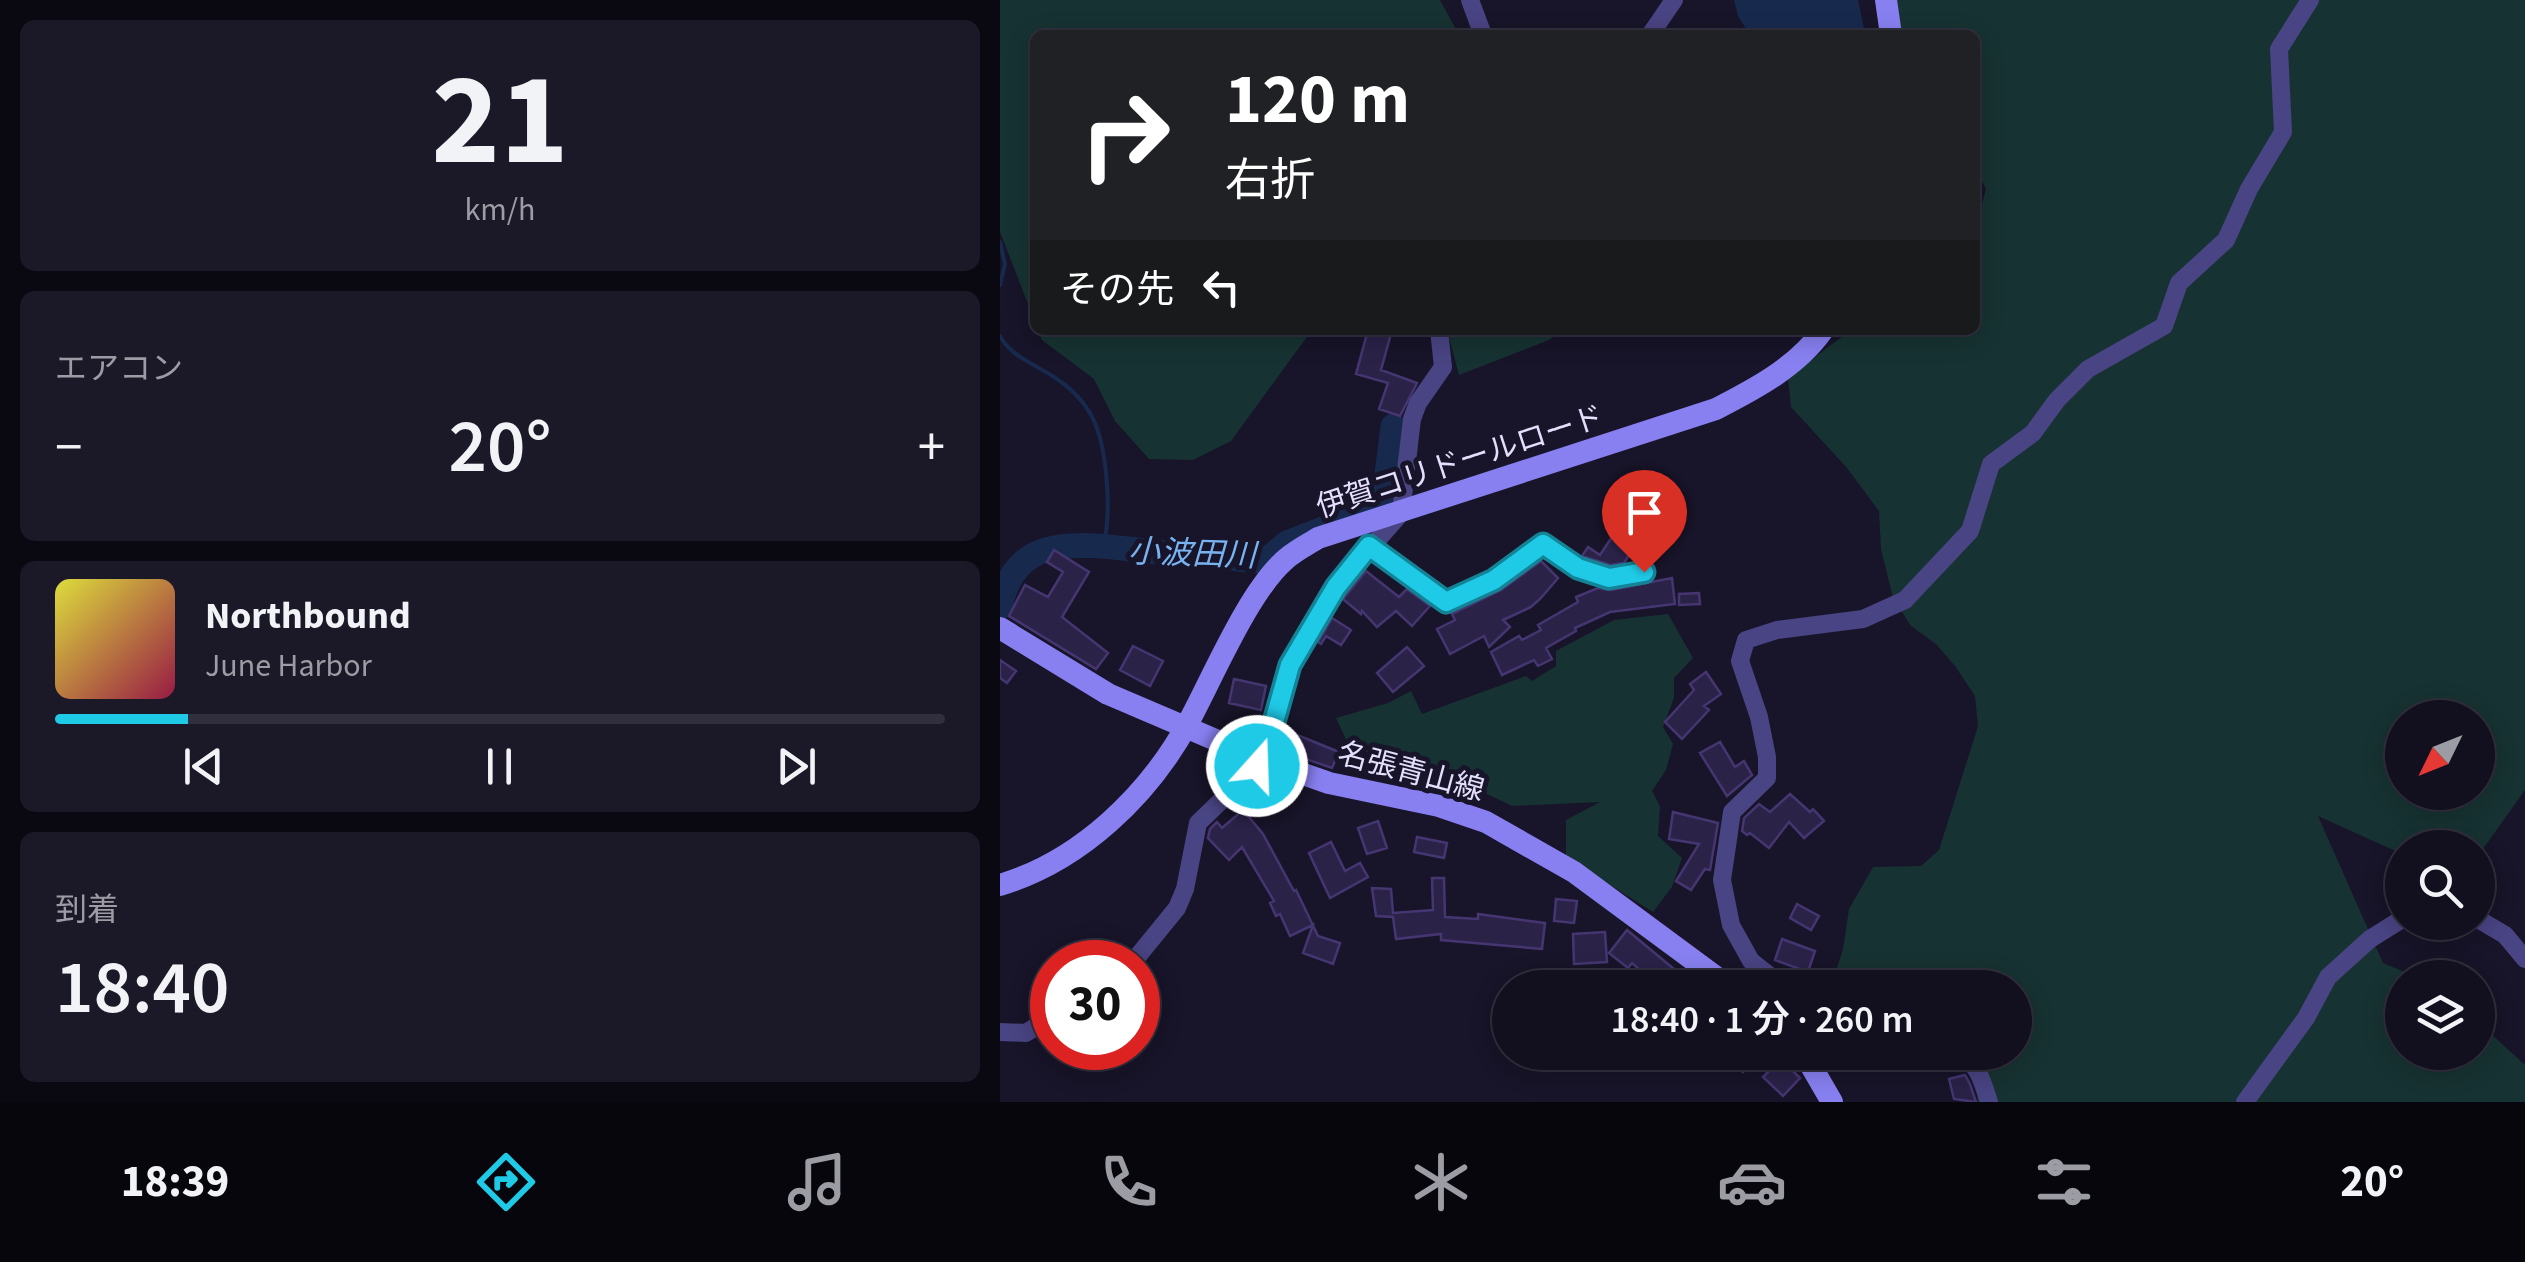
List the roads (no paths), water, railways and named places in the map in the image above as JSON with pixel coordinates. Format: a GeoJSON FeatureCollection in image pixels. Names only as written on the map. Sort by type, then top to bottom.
{"type":"FeatureCollection","features":[{"type":"Feature","properties":{"kind":"main road"},"geometry":{"type":"LineString","coordinates":[[1886,0],[1890,30]]}},
{"type":"Feature","properties":{"kind":"main road","name":"伊賀コリドールロード"},"geometry":{"type":"LineString","coordinates":[[1000,885],[1062,858],[1109,824],[1186,728],[1260,590],[1284,560],[1318,538],[1716,409],[1756,388],[1809,350],[1820,335]]}},
{"type":"Feature","properties":{"kind":"main road","name":"名張青山線"},"geometry":{"type":"LineString","coordinates":[[1006,632],[1108,694],[1258,758],[1329,783],[1439,806],[1486,822],[1574,872],[1707,970]]}},
{"type":"Feature","properties":{"kind":"main road"},"geometry":{"type":"LineString","coordinates":[[1813,1070],[1826,1098]]}},
{"type":"Feature","properties":{"kind":"street"},"geometry":{"type":"LineString","coordinates":[[1470,0],[1481,30]]}},
{"type":"Feature","properties":{"kind":"street"},"geometry":{"type":"LineString","coordinates":[[1653,30],[1674,0]]}},
{"type":"Feature","properties":{"kind":"street"},"geometry":{"type":"LineString","coordinates":[[1764,970],[1752,960],[1731,925],[1722,880],[1732,812],[1767,778],[1767,757],[1758,717],[1740,662],[1746,640],[1777,630],[1864,619],[1904,600],[1970,531],[1991,464],[2033,432],[2057,400],[2088,370],[2164,326],[2178,283],[2226,240],[2249,189],[2283,132],[2280,49],[2310,0]]}},
{"type":"Feature","properties":{"kind":"street"},"geometry":{"type":"LineString","coordinates":[[1151,940],[1177,908],[1185,889],[1198,823],[1257,766],[1290,665],[1336,587],[1401,512],[1412,419],[1443,366],[1440,335]]}},
{"type":"Feature","properties":{"kind":"street"},"geometry":{"type":"LineString","coordinates":[[1369,546],[1446,602],[1494,580],[1543,544],[1578,568],[1609,578],[1644,572]]}},
{"type":"Feature","properties":{"kind":"street"},"geometry":{"type":"LineString","coordinates":[[2495,929],[2525,959]]}},
{"type":"Feature","properties":{"kind":"street"},"geometry":{"type":"LineString","coordinates":[[2245,1102],[2306,1018],[2328,977],[2385,930]]}},
{"type":"Feature","properties":{"kind":"street"},"geometry":{"type":"LineString","coordinates":[[1000,1032],[1030,1030]]}},
{"type":"Feature","properties":{"kind":"street"},"geometry":{"type":"LineString","coordinates":[[1978,1070],[1988,1102]]}},
{"type":"Feature","properties":{"kind":"water"},"geometry":{"type":"Polygon","coordinates":[[[1734,0],[1858,0],[1864,30],[1747,30],[1734,0]]]}},
{"type":"Feature","properties":{"kind":"waterway"},"geometry":{"type":"LineString","coordinates":[[1000,242],[1005,264],[1000,285]]}},
{"type":"Feature","properties":{"kind":"waterway"},"geometry":{"type":"LineString","coordinates":[[1000,336],[1019,356],[1072,391],[1095,423],[1106,477],[1103,547]]}},
{"type":"Feature","properties":{"kind":"waterway","name":"小波田川"},"geometry":{"type":"LineString","coordinates":[[1000,607],[1017,568],[1033,555],[1054,548],[1100,546],[1264,562],[1287,543],[1383,506],[1393,426]]}}]}
